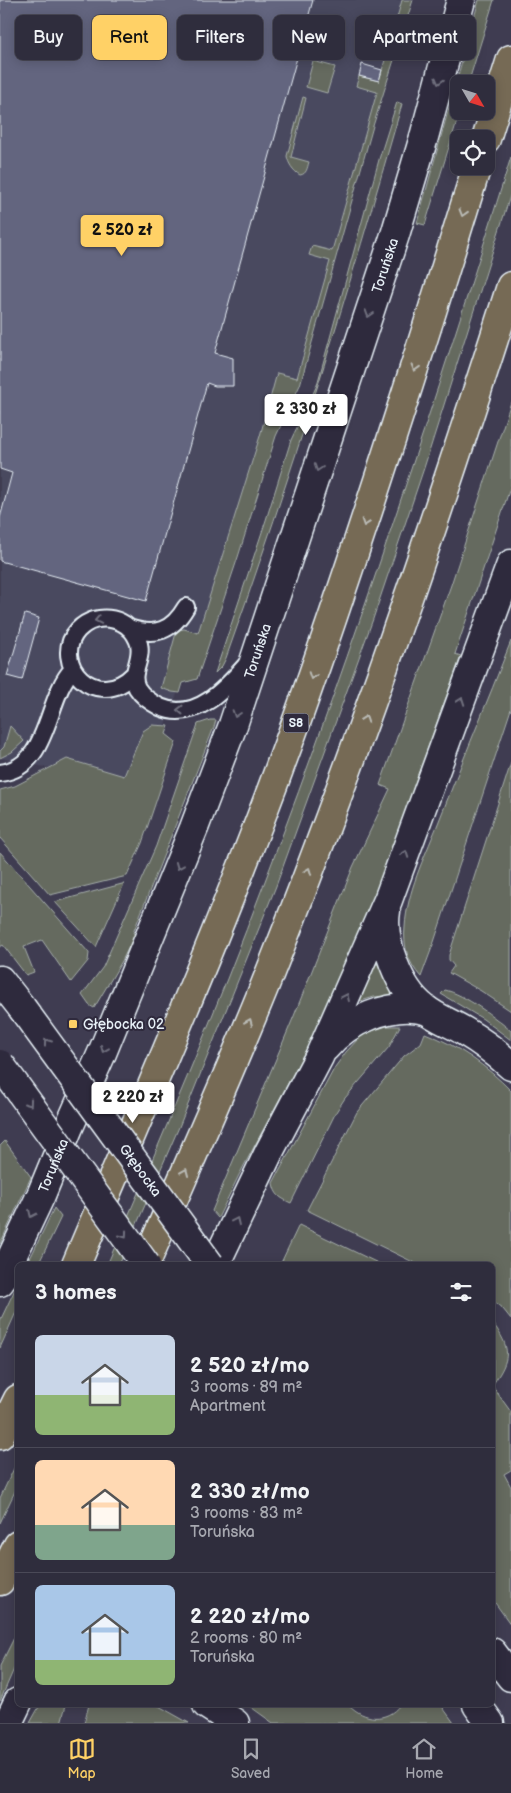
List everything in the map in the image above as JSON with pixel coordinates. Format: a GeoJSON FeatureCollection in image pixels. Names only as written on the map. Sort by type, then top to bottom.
{"type":"FeatureCollection","features":[{"type":"Feature","properties":{"kind":"highway"},"geometry":{"type":"LineString","coordinates":[[489,130],[511,59]]}},
{"type":"Feature","properties":{"kind":"highway","name":"S8"},"geometry":{"type":"LineString","coordinates":[[77,1262],[204,962],[297,721],[382,471],[474,175]]}},
{"type":"Feature","properties":{"kind":"highway"},"geometry":{"type":"LineString","coordinates":[[147,1262],[265,985],[356,745],[444,494],[511,286]]}},
{"type":"Feature","properties":{"kind":"highway"},"geometry":{"type":"LineString","coordinates":[[0,1435],[15,1405]]}},
{"type":"Feature","properties":{"kind":"highway"},"geometry":{"type":"LineString","coordinates":[[0,1581],[15,1551]]}},
{"type":"Feature","properties":{"kind":"street","name":"Toruńska"},"geometry":{"type":"LineString","coordinates":[[3,1272],[102,1053],[154,929],[233,725],[395,235],[461,0]]}},
{"type":"Feature","properties":{"kind":"street"},"geometry":{"type":"LineString","coordinates":[[216,1262],[268,1152],[318,1057],[388,900],[511,564]]}},
{"type":"Feature","properties":{"kind":"street"},"geometry":{"type":"LineString","coordinates":[[388,900],[384,926],[392,958],[406,986],[425,1010]]}},
{"type":"Feature","properties":{"kind":"street","name":"Głębocka"},"geometry":{"type":"LineString","coordinates":[[0,980],[208,1262]]}},
{"type":"Feature","properties":{"kind":"street"},"geometry":{"type":"LineString","coordinates":[[318,1057],[334,1038],[357,1022],[378,1013],[411,1008],[425,1010],[471,1035],[511,1066]]}},
{"type":"Feature","properties":{"kind":"street"},"geometry":{"type":"LineString","coordinates":[[0,1064],[144,1262]]}},
{"type":"Feature","properties":{"kind":"street"},"geometry":{"type":"LineString","coordinates":[[495,1656],[511,1677]]}},
{"type":"Feature","properties":{"kind":"street"},"geometry":{"type":"LineString","coordinates":[[8,1723],[16,1707]]}},
{"type":"Feature","properties":{"kind":"street"},"geometry":{"type":"LineString","coordinates":[[210,1707],[235,1723]]}},
{"type":"Feature","properties":{"kind":"street"},"geometry":{"type":"LineString","coordinates":[[478,1707],[490,1723]]}},
{"type":"Feature","properties":{"kind":"lane"},"geometry":{"type":"LineString","coordinates":[[129,628],[148,633],[167,629],[180,616],[186,606]]}},
{"type":"Feature","properties":{"kind":"lane"},"geometry":{"type":"LineString","coordinates":[[102,618],[121,622],[129,628],[139,645],[140,655],[134,674],[127,681],[118,686],[108,688],[87,684],[79,677],[73,669],[70,650],[77,632],[84,625],[102,618]]}},
{"type":"Feature","properties":{"kind":"lane"},"geometry":{"type":"LineString","coordinates":[[134,674],[136,687],[149,700],[164,708],[183,711],[198,707],[222,691],[246,666],[257,651]]}},
{"type":"Feature","properties":{"kind":"lane"},"geometry":{"type":"LineString","coordinates":[[0,773],[17,767],[26,760],[40,741],[63,680],[73,669]]}},
{"type":"Feature","properties":{"kind":"shaded area"},"geometry":{"type":"Polygon","coordinates":[[[0,0],[403,0],[399,15],[355,15],[355,60],[386,60],[296,387],[276,419],[188,667],[140,786],[0,758],[0,0]]]}},
{"type":"Feature","properties":{"kind":"green space"},"geometry":{"type":"Polygon","coordinates":[[[402,0],[413,0],[408,15],[398,15],[402,0]]]}},
{"type":"Feature","properties":{"kind":"green space"},"geometry":{"type":"Polygon","coordinates":[[[479,0],[494,0],[476,58],[476,15],[479,0]]]}},
{"type":"Feature","properties":{"kind":"green space"},"geometry":{"type":"Polygon","coordinates":[[[385,60],[394,60],[373,126],[300,385],[276,436],[197,679],[183,683],[180,693],[172,692],[161,688],[176,633],[184,629],[198,633],[260,436],[277,373],[297,378],[330,261],[309,255],[312,246],[332,251],[377,92],[356,86],[359,76],[379,81],[385,60]]]}},
{"type":"Feature","properties":{"kind":"green space"},"geometry":{"type":"Polygon","coordinates":[[[462,60],[475,60],[471,75],[458,75],[462,60]]]}},
{"type":"Feature","properties":{"kind":"green space"},"geometry":{"type":"Polygon","coordinates":[[[313,61],[335,67],[327,93],[306,87],[313,61]]]}},
{"type":"Feature","properties":{"kind":"green space"},"geometry":{"type":"Polygon","coordinates":[[[303,97],[306,98],[291,157],[309,162],[305,172],[300,175],[291,167],[287,156],[303,97]]]}},
{"type":"Feature","properties":{"kind":"green space"},"geometry":{"type":"Polygon","coordinates":[[[397,102],[402,104],[319,382],[226,658],[222,666],[215,673],[291,440],[317,385],[380,156],[397,102]]]}},
{"type":"Feature","properties":{"kind":"green space"},"geometry":{"type":"Polygon","coordinates":[[[450,104],[450,120],[457,120],[454,130],[450,130],[450,144],[425,225],[417,223],[450,104]]]}},
{"type":"Feature","properties":{"kind":"green space"},"geometry":{"type":"Polygon","coordinates":[[[511,157],[511,193],[424,468],[373,619],[276,886],[179,1127],[120,1262],[108,1262],[208,1026],[299,792],[363,612],[511,157]]]}},
{"type":"Feature","properties":{"kind":"green space"},"geometry":{"type":"Polygon","coordinates":[[[511,402],[511,485],[455,654],[461,656],[369,911],[315,1033],[218,1218],[212,1211],[294,1016],[353,867],[390,789],[380,785],[451,585],[511,402]]]}},
{"type":"Feature","properties":{"kind":"green space"},"geometry":{"type":"Polygon","coordinates":[[[511,641],[511,709],[421,977],[410,960],[405,941],[406,914],[409,901],[422,863],[511,641]]]}},
{"type":"Feature","properties":{"kind":"green space"},"geometry":{"type":"Polygon","coordinates":[[[216,720],[214,727],[133,933],[135,934],[122,961],[94,1008],[89,1005],[82,995],[103,967],[156,846],[198,724],[216,720]]]}},
{"type":"Feature","properties":{"kind":"green space"},"geometry":{"type":"Polygon","coordinates":[[[152,725],[169,726],[166,734],[176,742],[142,843],[127,876],[50,895],[0,838],[0,790],[15,786],[67,759],[124,776],[143,731],[152,725]]]}},
{"type":"Feature","properties":{"kind":"green space"},"geometry":{"type":"Polygon","coordinates":[[[10,726],[24,741],[12,752],[0,758],[0,751],[4,747],[10,726]]]}},
{"type":"Feature","properties":{"kind":"green space"},"geometry":{"type":"Polygon","coordinates":[[[511,763],[511,1011],[449,973],[454,966],[449,960],[449,955],[511,763]]]}},
{"type":"Feature","properties":{"kind":"green space"},"geometry":{"type":"Polygon","coordinates":[[[0,852],[89,953],[88,961],[71,982],[42,940],[24,947],[34,972],[26,975],[3,945],[0,947],[0,852]]]}},
{"type":"Feature","properties":{"kind":"green space"},"geometry":{"type":"Polygon","coordinates":[[[124,884],[96,947],[55,902],[124,884]]]}},
{"type":"Feature","properties":{"kind":"green space"},"geometry":{"type":"Polygon","coordinates":[[[375,964],[378,964],[394,995],[374,997],[361,1001],[360,999],[375,964]]]}},
{"type":"Feature","properties":{"kind":"green space"},"geometry":{"type":"Polygon","coordinates":[[[445,990],[453,992],[480,1007],[511,1031],[511,1040],[483,1019],[441,994],[445,990]]]}},
{"type":"Feature","properties":{"kind":"green space"},"geometry":{"type":"Polygon","coordinates":[[[387,1026],[400,1026],[389,1047],[345,1098],[336,1112],[291,1203],[279,1196],[273,1183],[335,1067],[359,1038],[366,1033],[387,1026]]]}},
{"type":"Feature","properties":{"kind":"green space"},"geometry":{"type":"Polygon","coordinates":[[[425,1033],[449,1044],[471,1057],[511,1091],[511,1319],[495,1303],[495,1262],[413,1262],[307,1210],[357,1112],[404,1056],[421,1043],[425,1033]]]}},
{"type":"Feature","properties":{"kind":"green space"},"geometry":{"type":"Polygon","coordinates":[[[5,1141],[31,1177],[0,1244],[0,1146],[5,1141]]]}},
{"type":"Feature","properties":{"kind":"green space"},"geometry":{"type":"Polygon","coordinates":[[[54,1208],[61,1217],[39,1262],[28,1262],[54,1208]]]}},
{"type":"Feature","properties":{"kind":"green space"},"geometry":{"type":"Polygon","coordinates":[[[299,1225],[376,1262],[281,1262],[299,1225]]]}},
{"type":"Feature","properties":{"kind":"green space"},"geometry":{"type":"Polygon","coordinates":[[[15,1289],[15,1314],[0,1348],[0,1321],[15,1289]]]}},
{"type":"Feature","properties":{"kind":"green space"},"geometry":{"type":"Polygon","coordinates":[[[495,1326],[506,1347],[507,1354],[495,1381],[495,1326]]]}},
{"type":"Feature","properties":{"kind":"green space"},"geometry":{"type":"Polygon","coordinates":[[[495,1390],[511,1412],[511,1470],[504,1474],[511,1487],[511,1625],[495,1603],[495,1390]]]}},
{"type":"Feature","properties":{"kind":"green space"},"geometry":{"type":"Polygon","coordinates":[[[15,1466],[15,1491],[0,1523],[0,1498],[15,1466]]]}},
{"type":"Feature","properties":{"kind":"green space"},"geometry":{"type":"Polygon","coordinates":[[[15,1636],[15,1667],[0,1701],[0,1666],[15,1636]]]}},
{"type":"Feature","properties":{"kind":"green space"},"geometry":{"type":"Polygon","coordinates":[[[39,1707],[65,1707],[61,1723],[30,1723],[39,1707]]]}},
{"type":"Feature","properties":{"kind":"green space"},"geometry":{"type":"Polygon","coordinates":[[[88,1707],[161,1707],[189,1723],[84,1723],[88,1707]]]}},
{"type":"Feature","properties":{"kind":"green space"},"geometry":{"type":"Polygon","coordinates":[[[251,1707],[351,1707],[361,1714],[382,1717],[398,1707],[442,1707],[454,1723],[273,1723],[251,1707]]]}},
{"type":"Feature","properties":{"kind":"building"},"geometry":{"type":"Polygon","coordinates":[[[0,0],[313,0],[309,15],[273,15],[273,60],[296,60],[215,353],[233,358],[233,386],[215,386],[207,383],[146,601],[0,561],[0,518],[12,473],[0,469],[0,0]]]}},
{"type":"Feature","properties":{"kind":"building"},"geometry":{"type":"Polygon","coordinates":[[[362,64],[382,70],[379,81],[359,76],[362,64]]]}},
{"type":"Feature","properties":{"kind":"building"},"geometry":{"type":"Polygon","coordinates":[[[25,614],[39,618],[22,680],[7,676],[25,614]]]}},
{"type":"Feature","properties":{"kind":"place","name":"Głębocka 02"},"geometry":{"type":"Point","coordinates":[73,1024]}}]}
